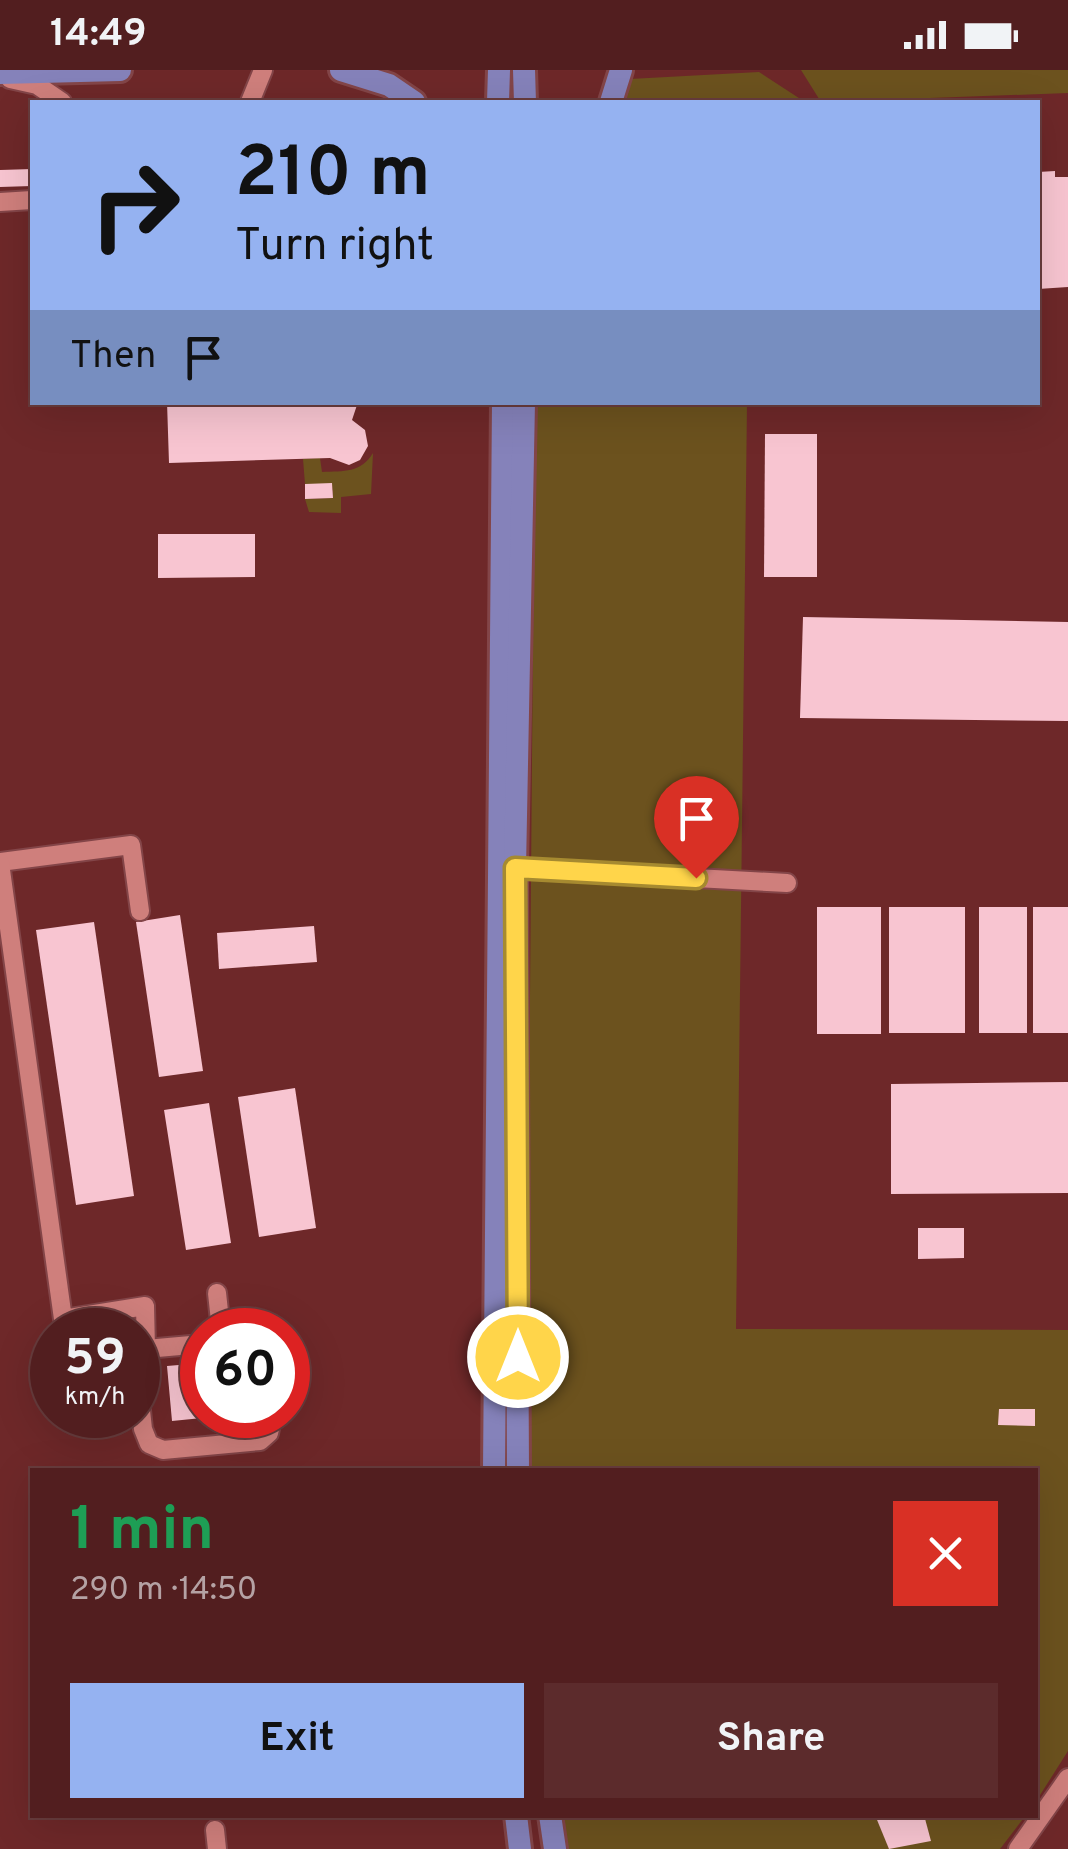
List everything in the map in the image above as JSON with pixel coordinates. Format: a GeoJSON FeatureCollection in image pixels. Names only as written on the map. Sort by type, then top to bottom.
{"type":"FeatureCollection","features":[{"type":"Feature","properties":{"kind":"main road"},"geometry":{"type":"LineString","coordinates":[[0,75],[35,86],[120,70]]}},
{"type":"Feature","properties":{"kind":"main road"},"geometry":{"type":"LineString","coordinates":[[341,70],[389,84],[411,100]]}},
{"type":"Feature","properties":{"kind":"main road"},"geometry":{"type":"LineString","coordinates":[[498,100],[499,70]]}},
{"type":"Feature","properties":{"kind":"main road"},"geometry":{"type":"LineString","coordinates":[[524,70],[525,100]]}},
{"type":"Feature","properties":{"kind":"main road"},"geometry":{"type":"LineString","coordinates":[[611,100],[621,70]]}},
{"type":"Feature","properties":{"kind":"main road"},"geometry":{"type":"LineString","coordinates":[[494,1468],[503,405]]}},
{"type":"Feature","properties":{"kind":"main road"},"geometry":{"type":"LineString","coordinates":[[518,1468],[515,868],[524,405]]}},
{"type":"Feature","properties":{"kind":"main road"},"geometry":{"type":"LineString","coordinates":[[516,1818],[520,1849]]}},
{"type":"Feature","properties":{"kind":"main road"},"geometry":{"type":"LineString","coordinates":[[550,1818],[555,1849]]}},
{"type":"Feature","properties":{"kind":"street"},"geometry":{"type":"LineString","coordinates":[[251,100],[263,70]]}},
{"type":"Feature","properties":{"kind":"street"},"geometry":{"type":"LineString","coordinates":[[35,86],[59,100]]}},
{"type":"Feature","properties":{"kind":"street"},"geometry":{"type":"LineString","coordinates":[[0,202],[30,200]]}},
{"type":"Feature","properties":{"kind":"street"},"geometry":{"type":"LineString","coordinates":[[62,1308],[0,862],[131,845],[140,911]]}},
{"type":"Feature","properties":{"kind":"street"},"geometry":{"type":"LineString","coordinates":[[515,868],[787,882]]}},
{"type":"Feature","properties":{"kind":"street"},"geometry":{"type":"LineString","coordinates":[[217,1293],[219,1308]]}},
{"type":"Feature","properties":{"kind":"street"},"geometry":{"type":"LineString","coordinates":[[146,1438],[149,1444],[163,1450],[263,1438]]}},
{"type":"Feature","properties":{"kind":"street"},"geometry":{"type":"LineString","coordinates":[[1018,1849],[1061,1808],[1068,1778]]}},
{"type":"Feature","properties":{"kind":"street"},"geometry":{"type":"LineString","coordinates":[[214,1830],[217,1849]]}},
{"type":"Feature","properties":{"kind":"shaded area"},"geometry":{"type":"Polygon","coordinates":[[[801,70],[1068,70],[1068,93],[820,100],[801,70]]]}},
{"type":"Feature","properties":{"kind":"shaded area"},"geometry":{"type":"Polygon","coordinates":[[[759,72],[802,100],[623,100],[630,79],[759,72]]]}},
{"type":"Feature","properties":{"kind":"shaded area"},"geometry":{"type":"Polygon","coordinates":[[[535,405],[747,405],[736,1329],[1068,1330],[1068,1751],[1038,1798],[1038,1468],[526,1468],[535,405]]]}},
{"type":"Feature","properties":{"kind":"shaded area"},"geometry":{"type":"Polygon","coordinates":[[[373,453],[371,494],[341,497],[341,513],[309,512],[305,499],[333,498],[332,484],[305,484],[303,459],[320,458],[322,472],[345,471],[357,468],[373,453]]]}},
{"type":"Feature","properties":{"kind":"shaded area"},"geometry":{"type":"Polygon","coordinates":[[[560,1818],[1024,1818],[1000,1849],[565,1849],[560,1818]]]}},
{"type":"Feature","properties":{"kind":"building"},"geometry":{"type":"Polygon","coordinates":[[[30,169],[30,186],[0,187],[0,170],[30,169]]]}},
{"type":"Feature","properties":{"kind":"building"},"geometry":{"type":"Polygon","coordinates":[[[1055,171],[1055,177],[1068,177],[1068,287],[1040,289],[1040,172],[1055,171]]]}},
{"type":"Feature","properties":{"kind":"building"},"geometry":{"type":"Polygon","coordinates":[[[167,405],[357,405],[352,420],[365,430],[368,446],[360,460],[349,465],[330,458],[169,463],[167,405]]]}},
{"type":"Feature","properties":{"kind":"building"},"geometry":{"type":"Polygon","coordinates":[[[765,434],[817,434],[817,577],[764,577],[765,434]]]}},
{"type":"Feature","properties":{"kind":"building"},"geometry":{"type":"Polygon","coordinates":[[[332,483],[333,498],[305,499],[305,484],[332,483]]]}},
{"type":"Feature","properties":{"kind":"building"},"geometry":{"type":"Polygon","coordinates":[[[158,534],[255,534],[255,577],[158,578],[158,534]]]}},
{"type":"Feature","properties":{"kind":"building"},"geometry":{"type":"Polygon","coordinates":[[[803,617],[1068,622],[1068,721],[800,718],[803,617]]]}},
{"type":"Feature","properties":{"kind":"building"},"geometry":{"type":"Polygon","coordinates":[[[817,907],[881,907],[881,1034],[817,1034],[817,907]]]}},
{"type":"Feature","properties":{"kind":"building"},"geometry":{"type":"Polygon","coordinates":[[[889,907],[965,907],[965,1033],[889,1033],[889,907]]]}},
{"type":"Feature","properties":{"kind":"building"},"geometry":{"type":"Polygon","coordinates":[[[979,907],[1027,907],[1027,1033],[979,1033],[979,907]]]}},
{"type":"Feature","properties":{"kind":"building"},"geometry":{"type":"Polygon","coordinates":[[[1033,907],[1068,907],[1068,1033],[1033,1033],[1033,907]]]}},
{"type":"Feature","properties":{"kind":"building"},"geometry":{"type":"Polygon","coordinates":[[[180,915],[203,1071],[159,1077],[136,922],[180,915]]]}},
{"type":"Feature","properties":{"kind":"building"},"geometry":{"type":"Polygon","coordinates":[[[94,922],[134,1196],[76,1205],[36,930],[94,922]]]}},
{"type":"Feature","properties":{"kind":"building"},"geometry":{"type":"Polygon","coordinates":[[[314,926],[317,962],[219,969],[217,933],[314,926]]]}},
{"type":"Feature","properties":{"kind":"building"},"geometry":{"type":"Polygon","coordinates":[[[1068,1082],[1068,1193],[891,1194],[891,1084],[1068,1082]]]}},
{"type":"Feature","properties":{"kind":"building"},"geometry":{"type":"Polygon","coordinates":[[[295,1088],[316,1228],[259,1237],[238,1097],[295,1088]]]}},
{"type":"Feature","properties":{"kind":"building"},"geometry":{"type":"Polygon","coordinates":[[[209,1103],[231,1243],[186,1250],[164,1110],[209,1103]]]}},
{"type":"Feature","properties":{"kind":"building"},"geometry":{"type":"Polygon","coordinates":[[[918,1228],[964,1228],[964,1258],[918,1259],[918,1228]]]}},
{"type":"Feature","properties":{"kind":"building"},"geometry":{"type":"Polygon","coordinates":[[[180,1365],[180,1420],[172,1421],[167,1366],[180,1365]]]}},
{"type":"Feature","properties":{"kind":"building"},"geometry":{"type":"Polygon","coordinates":[[[999,1409],[1035,1409],[1035,1426],[998,1425],[999,1409]]]}},
{"type":"Feature","properties":{"kind":"building"},"geometry":{"type":"Polygon","coordinates":[[[876,1818],[925,1818],[931,1841],[889,1849],[876,1818]]]}},
{"type":"Feature","properties":{"kind":"route"},"geometry":{"type":"LineString","coordinates":[[518,1357],[515,868],[696,878]]}}]}
